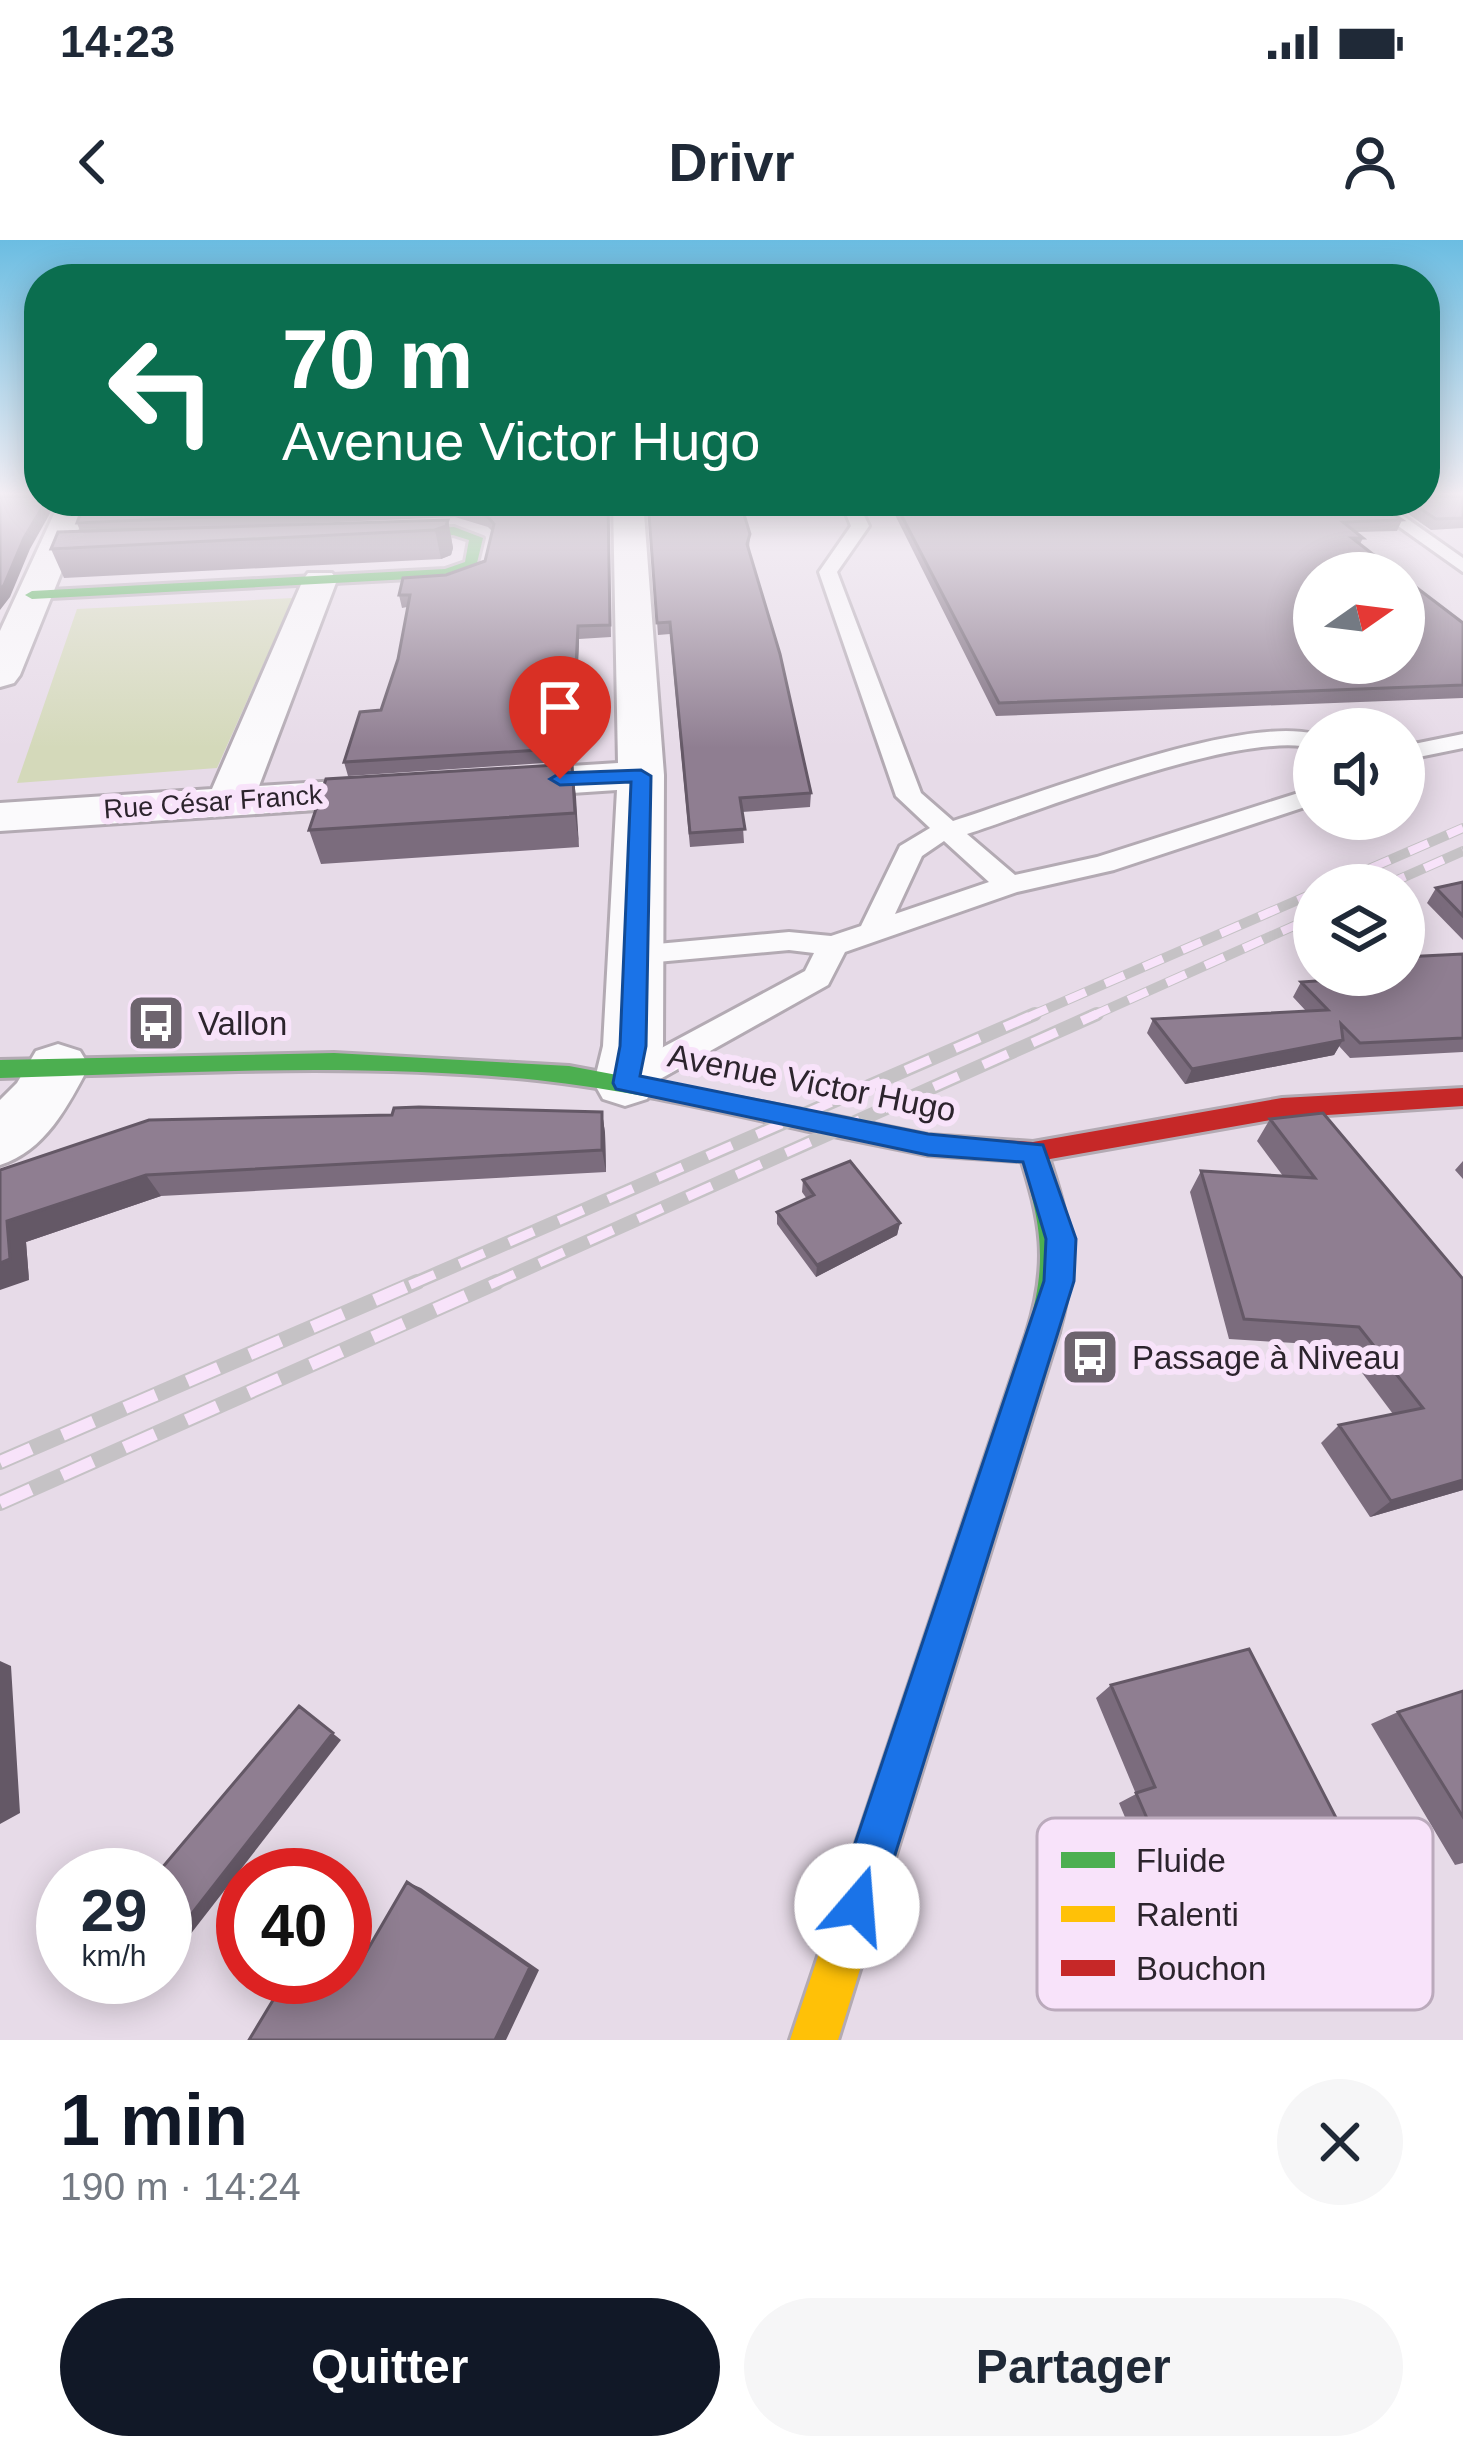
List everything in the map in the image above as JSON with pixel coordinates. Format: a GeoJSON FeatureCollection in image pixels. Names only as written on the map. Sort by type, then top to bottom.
{"type":"FeatureCollection","features":[{"type":"Feature","properties":{"kind":"street"},"geometry":{"type":"LineString","coordinates":[[0,674],[42,580]]}},
{"type":"Feature","properties":{"kind":"street"},"geometry":{"type":"LineString","coordinates":[[32,595],[320,580],[230,801]]}},
{"type":"Feature","properties":{"kind":"street"},"geometry":{"type":"LineString","coordinates":[[626,1083],[633,1046],[641,776],[632,580]]}},
{"type":"Feature","properties":{"kind":"street","name":"Rue César Franck"},"geometry":{"type":"LineString","coordinates":[[0,817],[641,776]]}},
{"type":"Feature","properties":{"kind":"street","name":"Avenue Victor Hugo"},"geometry":{"type":"LineString","coordinates":[[29,1068],[256,1062],[531,1071],[626,1083],[928,1145],[1033,1152],[1282,1108],[1463,1097]]}},
{"type":"Feature","properties":{"kind":"street"},"geometry":{"type":"LineString","coordinates":[[0,1140],[40,1100],[29,1068]]}},
{"type":"Feature","properties":{"kind":"street"},"geometry":{"type":"LineString","coordinates":[[814,2040],[1059,1281],[1061,1239],[1033,1152]]}},
{"type":"Feature","properties":{"kind":"lane"},"geometry":{"type":"LineString","coordinates":[[831,580],[909,796],[1009,885]]}},
{"type":"Feature","properties":{"kind":"lane"},"geometry":{"type":"LineString","coordinates":[[874,929],[910,852],[930,837],[1238,740],[1293,737]]}},
{"type":"Feature","properties":{"kind":"lane"},"geometry":{"type":"LineString","coordinates":[[1425,749],[1463,741]]}},
{"type":"Feature","properties":{"kind":"lane"},"geometry":{"type":"LineString","coordinates":[[635,954],[789,940],[832,946],[1009,885],[1104,864],[1293,803]]}},
{"type":"Feature","properties":{"kind":"lane"},"geometry":{"type":"LineString","coordinates":[[626,1083],[817,978],[832,946]]}},
{"type":"Feature","properties":{"kind":"green space"},"geometry":{"type":"Polygon","coordinates":[[[293,598],[217,768],[17,783],[77,609],[293,598]]]}},
{"type":"Feature","properties":{"kind":"building"},"geometry":{"type":"Polygon","coordinates":[[[403,580],[609,580],[610,625],[578,626],[572,748],[344,762],[360,712],[381,710],[398,659],[410,595],[399,595],[403,580]]]}},
{"type":"Feature","properties":{"kind":"building"},"geometry":{"type":"Polygon","coordinates":[[[654,580],[758,580],[780,654],[811,793],[740,798],[745,829],[690,833],[670,622],[657,623],[654,580]]]}},
{"type":"Feature","properties":{"kind":"building"},"geometry":{"type":"Polygon","coordinates":[[[935,580],[1293,580],[1293,684],[1425,684],[1425,594],[1463,623],[1463,685],[999,703],[935,580]]]}},
{"type":"Feature","properties":{"kind":"building"},"geometry":{"type":"Polygon","coordinates":[[[572,764],[575,813],[309,830],[326,779],[572,764]]]}},
{"type":"Feature","properties":{"kind":"building"},"geometry":{"type":"Polygon","coordinates":[[[1463,882],[1463,916],[1436,888],[1463,882]]]}},
{"type":"Feature","properties":{"kind":"building"},"geometry":{"type":"Polygon","coordinates":[[[1463,954],[1463,1038],[1360,1043],[1341,1024],[1343,1040],[1192,1069],[1153,1019],[1328,1010],[1314,996],[1425,996],[1425,956],[1463,954]]]}},
{"type":"Feature","properties":{"kind":"building"},"geometry":{"type":"Polygon","coordinates":[[[394,1108],[602,1112],[602,1150],[146,1175],[7,1221],[10,1259],[0,1263],[0,1170],[149,1120],[392,1115],[394,1108]]]}},
{"type":"Feature","properties":{"kind":"building"},"geometry":{"type":"Polygon","coordinates":[[[1323,1113],[1463,1279],[1463,1480],[1391,1501],[1339,1425],[1423,1408],[1359,1327],[1244,1319],[1201,1171],[1315,1178],[1270,1119],[1323,1113]]]}},
{"type":"Feature","properties":{"kind":"building"},"geometry":{"type":"Polygon","coordinates":[[[850,1161],[900,1223],[817,1265],[777,1212],[814,1195],[803,1180],[850,1161]]]}},
{"type":"Feature","properties":{"kind":"building"},"geometry":{"type":"Polygon","coordinates":[[[1249,1649],[1336,1818],[1147,1818],[1136,1793],[1155,1787],[1111,1685],[1249,1649]]]}},
{"type":"Feature","properties":{"kind":"building"},"geometry":{"type":"Polygon","coordinates":[[[1463,1691],[1463,1817],[1398,1712],[1463,1691]]]}},
{"type":"Feature","properties":{"kind":"building"},"geometry":{"type":"Polygon","coordinates":[[[299,1706],[333,1733],[243,1848],[216,1848],[216,1883],[192,1913],[192,1848],[179,1848],[299,1706]]]}},
{"type":"Feature","properties":{"kind":"building"},"geometry":{"type":"Polygon","coordinates":[[[407,1882],[530,1967],[495,2040],[249,2040],[271,2004],[372,2004],[372,1942],[407,1882]]]}},
{"type":"Feature","properties":{"kind":"railway"},"geometry":{"type":"LineString","coordinates":[[1380,864],[1463,828]]}},
{"type":"Feature","properties":{"kind":"railway"},"geometry":{"type":"LineString","coordinates":[[1425,868],[1463,851]]}},
{"type":"Feature","properties":{"kind":"railway"},"geometry":{"type":"LineString","coordinates":[[1028,1017],[1293,902]]}},
{"type":"Feature","properties":{"kind":"railway"},"geometry":{"type":"LineString","coordinates":[[1090,1017],[1293,926]]}},
{"type":"Feature","properties":{"kind":"railway"},"geometry":{"type":"LineString","coordinates":[[410,1285],[1035,1014]]}},
{"type":"Feature","properties":{"kind":"railway"},"geometry":{"type":"LineString","coordinates":[[490,1285],[1097,1014]]}},
{"type":"Feature","properties":{"kind":"railway"},"geometry":{"type":"LineString","coordinates":[[0,1462],[417,1282]]}},
{"type":"Feature","properties":{"kind":"railway"},"geometry":{"type":"LineString","coordinates":[[0,1503],[497,1282]]}},
{"type":"Feature","properties":{"kind":"traffic: fast"},"geometry":{"type":"LineString","coordinates":[[32,595],[315,580]]}},
{"type":"Feature","properties":{"kind":"traffic: fast"},"geometry":{"type":"LineString","coordinates":[[0,1069],[267,1062],[467,1066],[604,1080],[814,1122]]}},
{"type":"Feature","properties":{"kind":"traffic: fast"},"geometry":{"type":"LineString","coordinates":[[1033,1152],[1057,1241],[1056,1281],[1043,1332]]}},
{"type":"Feature","properties":{"kind":"traffic: slow"},"geometry":{"type":"LineString","coordinates":[[814,2040],[1043,1332]]}},
{"type":"Feature","properties":{"kind":"traffic: jam"},"geometry":{"type":"LineString","coordinates":[[814,1122],[928,1145],[1033,1152],[1282,1108],[1463,1097]]}},
{"type":"Feature","properties":{"kind":"place","name":"Vallon"},"geometry":{"type":"Point","coordinates":[156,1023]}},
{"type":"Feature","properties":{"kind":"place","name":"Passage à Niveau"},"geometry":{"type":"Point","coordinates":[1090,1357]}},
{"type":"Feature","properties":{"kind":"route"},"geometry":{"type":"LineString","coordinates":[[560,779],[641,776],[633,1046],[626,1083],[928,1145],[1033,1152],[1050,1197],[1061,1239],[1059,1281],[857,1906]]}}]}
